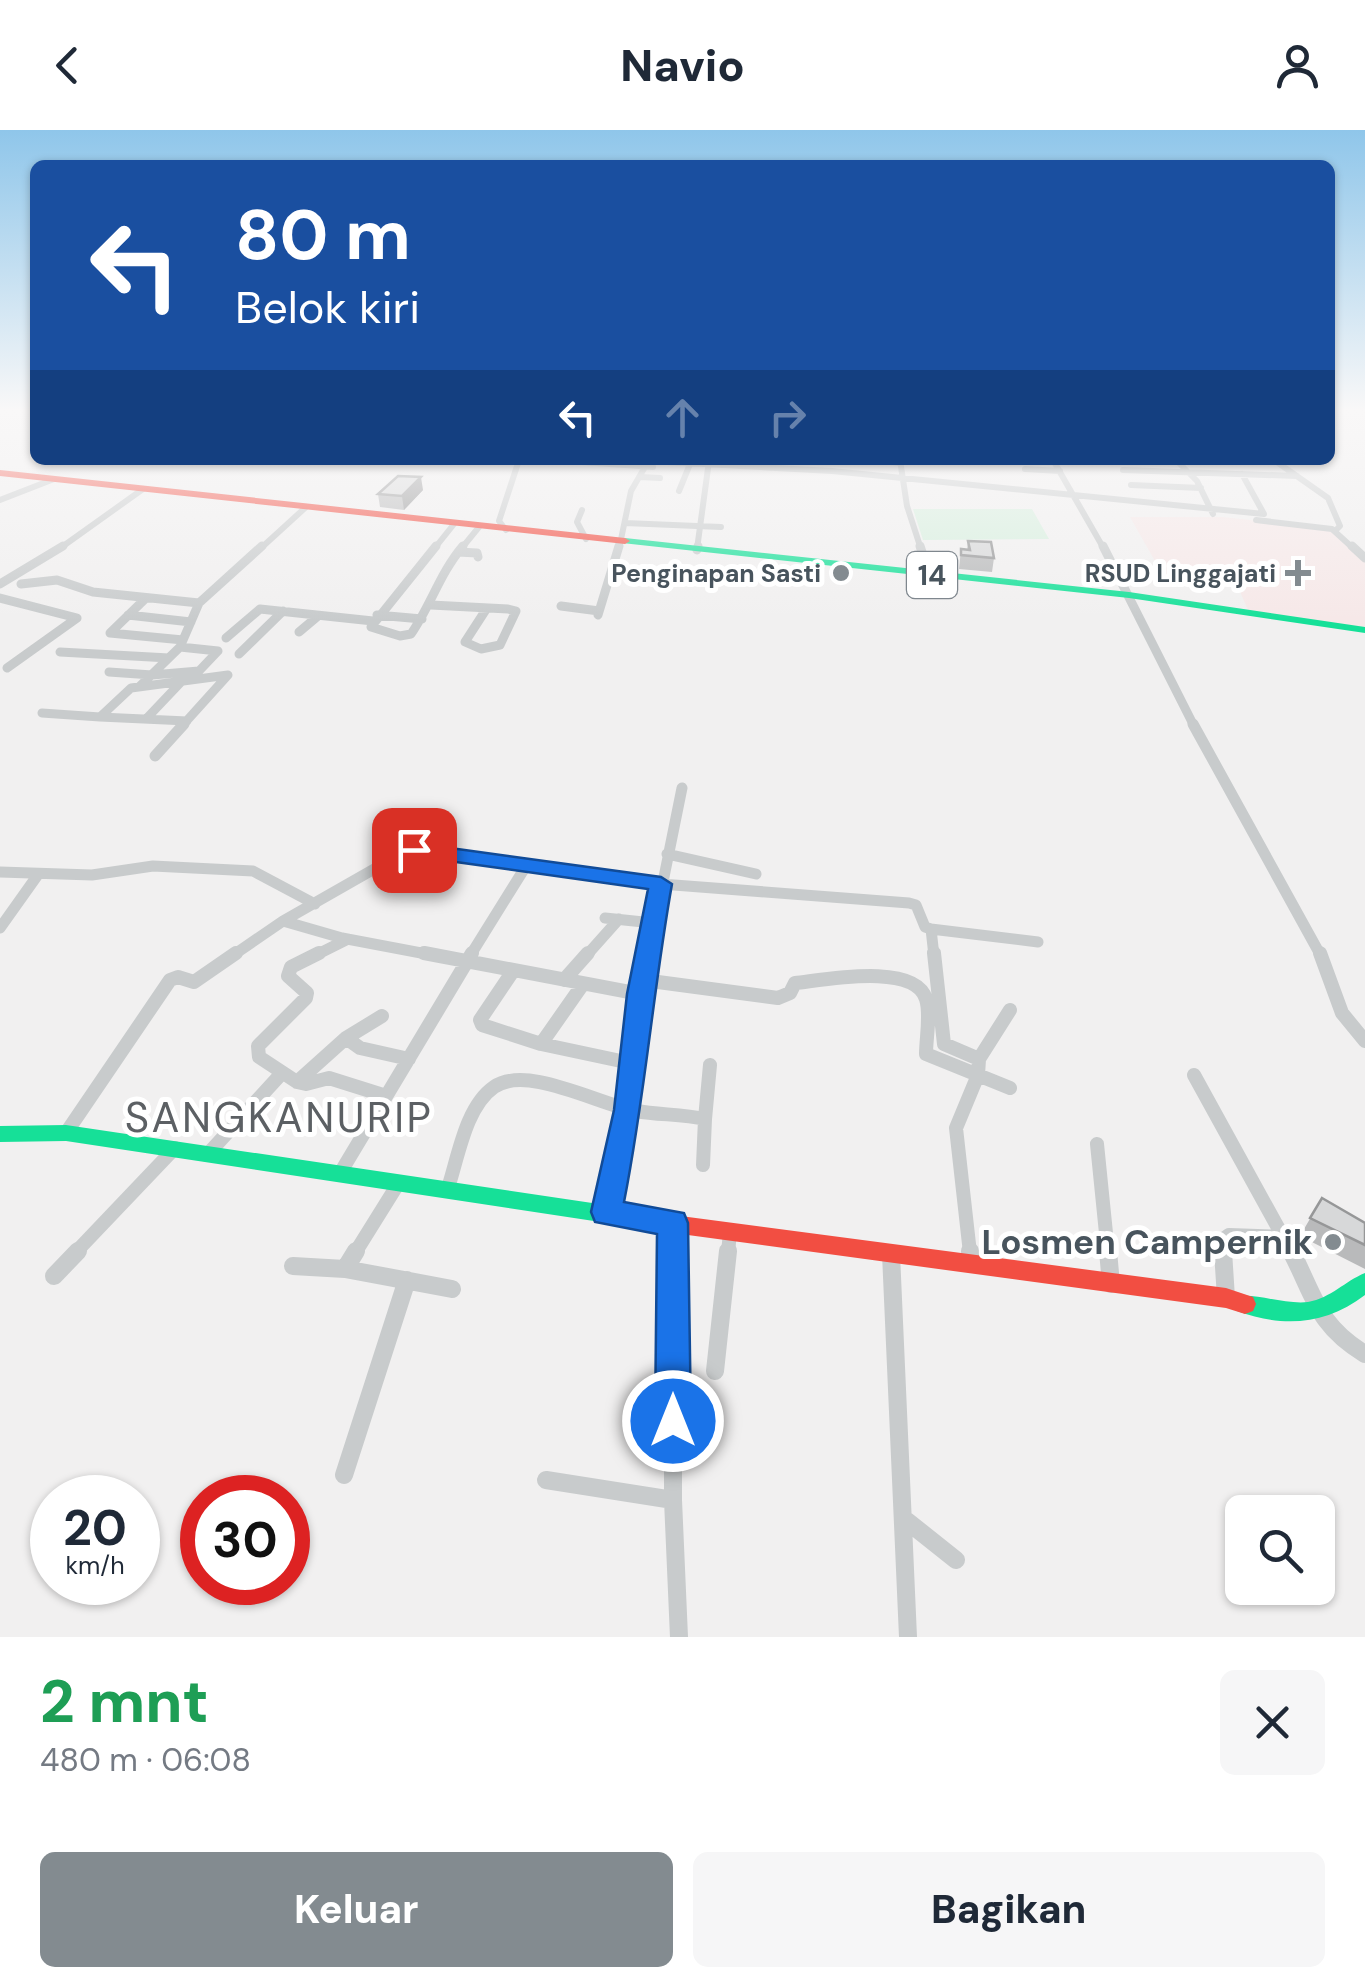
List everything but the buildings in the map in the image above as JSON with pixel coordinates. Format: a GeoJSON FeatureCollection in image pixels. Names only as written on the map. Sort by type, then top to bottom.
{"type":"FeatureCollection","features":[{"type":"Feature","properties":{"kind":"main road","name":"14"},"geometry":{"type":"LineString","coordinates":[[85,480],[586,539],[1129,595],[1365,630]]}},
{"type":"Feature","properties":{"kind":"main road"},"geometry":{"type":"LineString","coordinates":[[0,1134],[66,1133],[175,1148],[339,1176],[730,1232],[1226,1298],[1272,1314],[1319,1315],[1365,1282]]}},
{"type":"Feature","properties":{"kind":"street"},"geometry":{"type":"LineString","coordinates":[[0,500],[39,480]]}},
{"type":"Feature","properties":{"kind":"street"},"geometry":{"type":"LineString","coordinates":[[379,620],[408,636],[432,605],[442,571],[458,552],[499,521],[512,480]]}},
{"type":"Feature","properties":{"kind":"street"},"geometry":{"type":"LineString","coordinates":[[561,606],[599,613],[621,542],[631,491],[638,480]]}},
{"type":"Feature","properties":{"kind":"street"},"geometry":{"type":"LineString","coordinates":[[679,491],[683,480]]}},
{"type":"Feature","properties":{"kind":"street"},"geometry":{"type":"LineString","coordinates":[[697,550],[707,480]]}},
{"type":"Feature","properties":{"kind":"street"},"geometry":{"type":"LineString","coordinates":[[902,480],[930,574]]}},
{"type":"Feature","properties":{"kind":"street"},"geometry":{"type":"LineString","coordinates":[[906,480],[1210,510],[1222,516],[1265,518],[1336,530],[1365,558]]}},
{"type":"Feature","properties":{"kind":"street"},"geometry":{"type":"LineString","coordinates":[[1067,480],[1228,792],[1320,954],[1342,1013],[1365,1041]]}},
{"type":"Feature","properties":{"kind":"street"},"geometry":{"type":"LineString","coordinates":[[1129,480],[1139,502]]}},
{"type":"Feature","properties":{"kind":"street"},"geometry":{"type":"LineString","coordinates":[[1196,480],[1210,510]]}},
{"type":"Feature","properties":{"kind":"street"},"geometry":{"type":"LineString","coordinates":[[1245,480],[1265,518]]}},
{"type":"Feature","properties":{"kind":"street"},"geometry":{"type":"LineString","coordinates":[[1284,480],[1297,488]]}},
{"type":"Feature","properties":{"kind":"street"},"geometry":{"type":"LineString","coordinates":[[1303,480],[1330,500],[1340,526],[1336,530]]}},
{"type":"Feature","properties":{"kind":"street"},"geometry":{"type":"LineString","coordinates":[[1131,486],[1202,488]]}},
{"type":"Feature","properties":{"kind":"street"},"geometry":{"type":"LineString","coordinates":[[0,584],[66,545],[143,489]]}},
{"type":"Feature","properties":{"kind":"street"},"geometry":{"type":"LineString","coordinates":[[140,687],[182,644],[199,603],[306,506]]}},
{"type":"Feature","properties":{"kind":"street"},"geometry":{"type":"LineString","coordinates":[[582,510],[577,522],[586,539]]}},
{"type":"Feature","properties":{"kind":"street"},"geometry":{"type":"LineString","coordinates":[[379,620],[454,524]]}},
{"type":"Feature","properties":{"kind":"street"},"geometry":{"type":"LineString","coordinates":[[625,524],[721,527]]}},
{"type":"Feature","properties":{"kind":"street"},"geometry":{"type":"LineString","coordinates":[[458,552],[480,554],[478,557]]}},
{"type":"Feature","properties":{"kind":"street"},"geometry":{"type":"LineString","coordinates":[[21,584],[35,577],[82,586],[92,592],[199,603]]}},
{"type":"Feature","properties":{"kind":"street"},"geometry":{"type":"LineString","coordinates":[[0,598],[77,618],[6,668]]}},
{"type":"Feature","properties":{"kind":"street"},"geometry":{"type":"LineString","coordinates":[[109,672],[199,670],[218,651],[110,633],[146,598]]}},
{"type":"Feature","properties":{"kind":"street"},"geometry":{"type":"LineString","coordinates":[[432,605],[487,608],[514,610],[517,616],[496,648],[465,645],[487,608]]}},
{"type":"Feature","properties":{"kind":"street"},"geometry":{"type":"LineString","coordinates":[[252,642],[226,638],[257,609],[379,620],[422,619]]}},
{"type":"Feature","properties":{"kind":"street"},"geometry":{"type":"LineString","coordinates":[[239,654],[283,612]]}},
{"type":"Feature","properties":{"kind":"street"},"geometry":{"type":"LineString","coordinates":[[128,615],[192,622]]}},
{"type":"Feature","properties":{"kind":"street"},"geometry":{"type":"LineString","coordinates":[[298,632],[318,616]]}},
{"type":"Feature","properties":{"kind":"street"},"geometry":{"type":"LineString","coordinates":[[60,652],[169,658]]}},
{"type":"Feature","properties":{"kind":"street"},"geometry":{"type":"LineString","coordinates":[[100,717],[128,690],[228,675],[156,756]]}},
{"type":"Feature","properties":{"kind":"street"},"geometry":{"type":"LineString","coordinates":[[146,719],[183,680]]}},
{"type":"Feature","properties":{"kind":"street"},"geometry":{"type":"LineString","coordinates":[[42,712],[187,722]]}},
{"type":"Feature","properties":{"kind":"street"},"geometry":{"type":"LineString","coordinates":[[606,1212],[628,1110],[641,987],[682,788]]}},
{"type":"Feature","properties":{"kind":"street"},"geometry":{"type":"LineString","coordinates":[[66,1133],[170,980],[178,977],[194,982],[283,921],[404,852],[424,851],[661,884],[909,903],[916,905],[930,929],[1038,942]]}},
{"type":"Feature","properties":{"kind":"street"},"geometry":{"type":"LineString","coordinates":[[667,854],[756,874]]}},
{"type":"Feature","properties":{"kind":"street"},"geometry":{"type":"LineString","coordinates":[[0,872],[92,875],[153,866],[253,871],[315,904]]}},
{"type":"Feature","properties":{"kind":"street"},"geometry":{"type":"LineString","coordinates":[[339,1176],[383,1096],[526,866]]}},
{"type":"Feature","properties":{"kind":"street"},"geometry":{"type":"LineString","coordinates":[[0,928],[36,876]]}},
{"type":"Feature","properties":{"kind":"street"},"geometry":{"type":"LineString","coordinates":[[564,980],[612,918],[653,923]]}},
{"type":"Feature","properties":{"kind":"street"},"geometry":{"type":"LineString","coordinates":[[283,921],[348,938],[582,984],[778,998],[786,996],[795,983],[866,974],[916,985],[926,999],[926,1054],[979,1067]]}},
{"type":"Feature","properties":{"kind":"street"},"geometry":{"type":"LineString","coordinates":[[930,929],[944,1044],[1010,1088]]}},
{"type":"Feature","properties":{"kind":"street"},"geometry":{"type":"LineString","coordinates":[[348,938],[302,958],[288,972],[307,993],[306,998],[258,1046],[259,1057],[297,1082],[306,1084],[329,1078],[383,1096]]}},
{"type":"Feature","properties":{"kind":"street"},"geometry":{"type":"LineString","coordinates":[[512,971],[480,1020],[482,1026],[541,1044],[635,1064]]}},
{"type":"Feature","properties":{"kind":"street"},"geometry":{"type":"LineString","coordinates":[[541,1044],[582,984]]}},
{"type":"Feature","properties":{"kind":"street"},"geometry":{"type":"LineString","coordinates":[[971,1264],[956,1128],[979,1067],[1010,1010]]}},
{"type":"Feature","properties":{"kind":"street"},"geometry":{"type":"LineString","coordinates":[[297,1082],[346,1038],[382,1016]]}},
{"type":"Feature","properties":{"kind":"street"},"geometry":{"type":"LineString","coordinates":[[346,1038],[360,1048],[409,1059]]}},
{"type":"Feature","properties":{"kind":"street"},"geometry":{"type":"LineString","coordinates":[[703,1164],[710,1065]]}},
{"type":"Feature","properties":{"kind":"street"},"geometry":{"type":"LineString","coordinates":[[207,1155],[282,1073]]}},
{"type":"Feature","properties":{"kind":"street"},"geometry":{"type":"LineString","coordinates":[[1194,1075],[1284,1237],[1309,1285],[1319,1315],[1347,1343],[1365,1354]]}},
{"type":"Feature","properties":{"kind":"street"},"geometry":{"type":"LineString","coordinates":[[447,1190],[476,1115],[497,1084],[508,1080],[580,1092],[628,1110],[705,1119]]}},
{"type":"Feature","properties":{"kind":"street"},"geometry":{"type":"LineString","coordinates":[[1098,1144],[1110,1284]]}},
{"type":"Feature","properties":{"kind":"street"},"geometry":{"type":"LineString","coordinates":[[54,1276],[175,1148]]}},
{"type":"Feature","properties":{"kind":"street"},"geometry":{"type":"LineString","coordinates":[[345,1269],[398,1184]]}},
{"type":"Feature","properties":{"kind":"street"},"geometry":{"type":"LineString","coordinates":[[673,1223],[673,1500],[679,1637]]}},
{"type":"Feature","properties":{"kind":"street"},"geometry":{"type":"LineString","coordinates":[[715,1371],[730,1232]]}},
{"type":"Feature","properties":{"kind":"street"},"geometry":{"type":"LineString","coordinates":[[1226,1298],[1222,1240],[1229,1235],[1284,1237]]}},
{"type":"Feature","properties":{"kind":"street"},"geometry":{"type":"LineString","coordinates":[[891,1254],[900,1474],[907,1521],[908,1637]]}},
{"type":"Feature","properties":{"kind":"street"},"geometry":{"type":"LineString","coordinates":[[292,1266],[345,1269],[452,1289]]}},
{"type":"Feature","properties":{"kind":"street"},"geometry":{"type":"LineString","coordinates":[[344,1474],[407,1280]]}},
{"type":"Feature","properties":{"kind":"street"},"geometry":{"type":"LineString","coordinates":[[546,1480],[673,1500]]}},
{"type":"Feature","properties":{"kind":"street"},"geometry":{"type":"LineString","coordinates":[[907,1521],[956,1560]]}},
{"type":"Feature","properties":{"kind":"shaded area","name":"RSUD Linggajati"},"geometry":{"type":"Polygon","coordinates":[[[1130,517],[1223,517],[1329,529],[1365,560],[1365,627],[1249,612],[1230,569],[1207,568],[1199,578],[1164,577],[1130,517]]]}},
{"type":"Feature","properties":{"kind":"green space"},"geometry":{"type":"Polygon","coordinates":[[[913,509],[1032,509],[1049,539],[923,540],[913,509]]]}},
{"type":"Feature","properties":{"kind":"traffic: fast"},"geometry":{"type":"LineString","coordinates":[[625,541],[1129,595],[1365,630]]}},
{"type":"Feature","properties":{"kind":"traffic: fast"},"geometry":{"type":"LineString","coordinates":[[0,1134],[66,1133],[673,1224]]}},
{"type":"Feature","properties":{"kind":"traffic: fast"},"geometry":{"type":"LineString","coordinates":[[1245,1304],[1279,1312],[1308,1312],[1336,1302],[1365,1283]]}},
{"type":"Feature","properties":{"kind":"traffic: jam"},"geometry":{"type":"LineString","coordinates":[[67,480],[625,541]]}},
{"type":"Feature","properties":{"kind":"traffic: jam"},"geometry":{"type":"LineString","coordinates":[[673,1224],[1226,1298],[1245,1304]]}},
{"type":"Feature","properties":{"kind":"place","name":"Penginapan Sasti"},"geometry":{"type":"Point","coordinates":[841,573]}},
{"type":"Feature","properties":{"kind":"place","name":"RSUD Linggajati"},"geometry":{"type":"Point","coordinates":[1298,573]}},
{"type":"Feature","properties":{"kind":"place","name":"Losmen Campernik"},"geometry":{"type":"Point","coordinates":[1333,1242]}},
{"type":"Feature","properties":{"kind":"district","name":"SANGKANURIP"},"geometry":{"type":"Point","coordinates":[279,1117]}},
{"type":"Feature","properties":{"kind":"route"},"geometry":{"type":"LineString","coordinates":[[414,850],[661,884],[640,994],[628,1110],[606,1212],[673,1223],[673,1421]]}}]}
